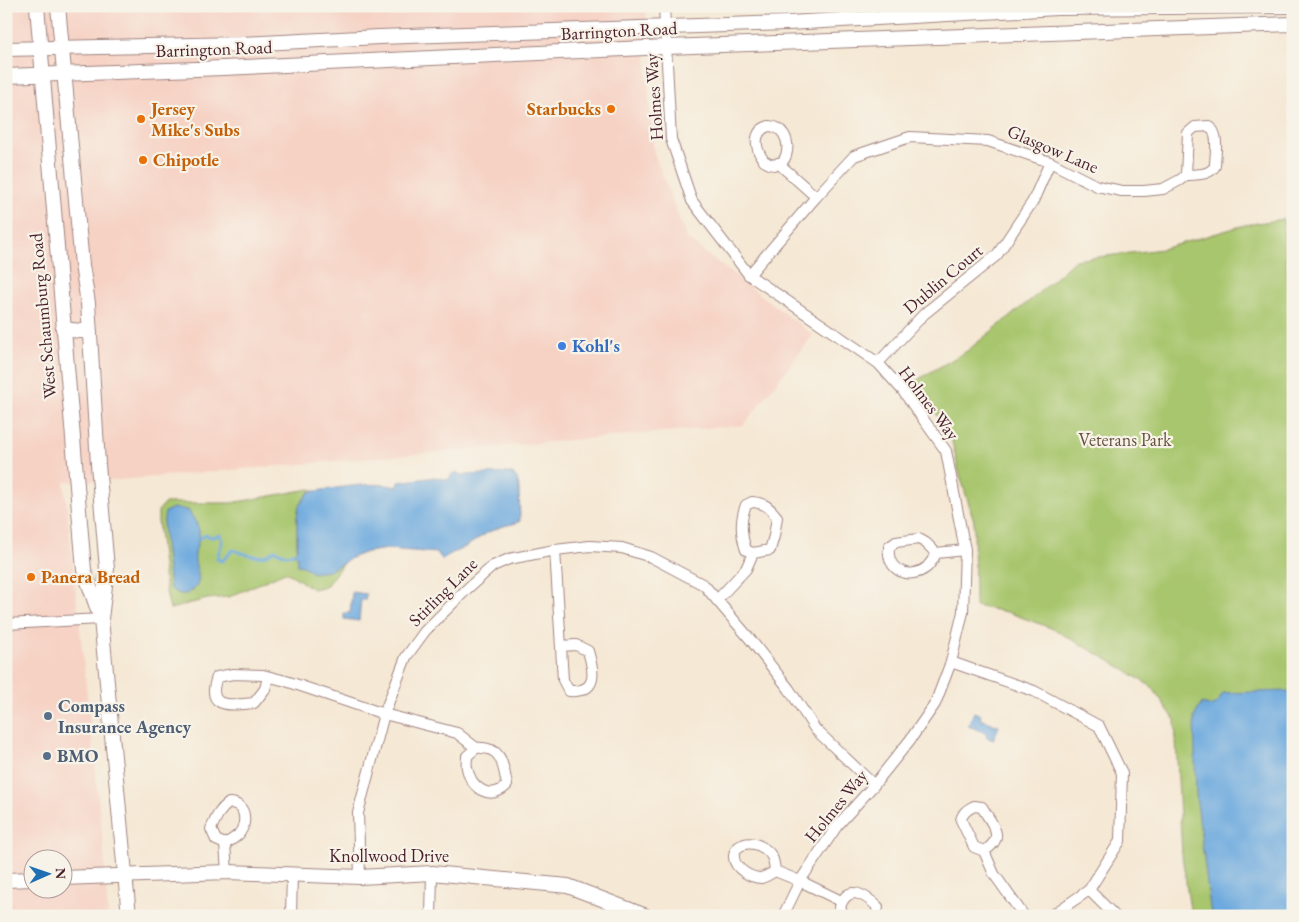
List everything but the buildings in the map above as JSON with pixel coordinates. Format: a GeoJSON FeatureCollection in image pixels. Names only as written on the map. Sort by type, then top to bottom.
{"type":"FeatureCollection","features":[{"type":"Feature","properties":{"kind":"main road","name":"West Schaumburg Road"},"geometry":{"type":"LineString","coordinates":[[37,6],[84,570],[101,619]]}},
{"type":"Feature","properties":{"kind":"main road","name":"West Schaumburg Road"},"geometry":{"type":"LineString","coordinates":[[58,6],[81,256],[88,303],[107,569],[101,619],[129,916]]}},
{"type":"Feature","properties":{"kind":"main road","name":"Barrington Road"},"geometry":{"type":"LineString","coordinates":[[6,49],[241,44],[665,26],[788,23],[1049,8],[1290,6]]}},
{"type":"Feature","properties":{"kind":"main road","name":"Barrington Road"},"geometry":{"type":"LineString","coordinates":[[6,76],[666,47],[1293,24]]}},
{"type":"Feature","properties":{"kind":"main road"},"geometry":{"type":"LineString","coordinates":[[63,330],[90,332]]}},
{"type":"Feature","properties":{"kind":"main road","name":"Knollwood Drive"},"geometry":{"type":"LineString","coordinates":[[72,878],[227,872],[360,877],[432,873],[568,886],[620,911],[646,916]]}},
{"type":"Feature","properties":{"kind":"main road"},"geometry":{"type":"LineString","coordinates":[[6,880],[22,879]]}},
{"type":"Feature","properties":{"kind":"street","name":"Holmes Way"},"geometry":{"type":"LineString","coordinates":[[664,6],[671,139],[692,201],[749,276],[878,363],[903,391],[946,451],[965,550],[963,612],[951,662],[935,704],[910,740],[874,785],[837,826],[800,880],[783,916]]}},
{"type":"Feature","properties":{"kind":"street"},"geometry":{"type":"LineString","coordinates":[[1253,6],[1254,26]]}},
{"type":"Feature","properties":{"kind":"street","name":"Glasgow Lane"},"geometry":{"type":"LineString","coordinates":[[749,276],[816,197],[854,156],[910,137],[988,140],[1050,162],[1097,186],[1122,191],[1144,191],[1163,188],[1186,175],[1212,170],[1215,166],[1216,136],[1209,126],[1194,126],[1188,132],[1186,175]]}},
{"type":"Feature","properties":{"kind":"street","name":"Dublin Court"},"geometry":{"type":"LineString","coordinates":[[878,363],[924,314],[998,255],[1033,201],[1050,162]]}},
{"type":"Feature","properties":{"kind":"street"},"geometry":{"type":"LineString","coordinates":[[778,163],[816,197]]}},
{"type":"Feature","properties":{"kind":"street"},"geometry":{"type":"LineString","coordinates":[[752,502],[762,503],[769,507],[777,517],[770,550],[753,553],[746,550],[743,541],[742,525],[742,514],[746,505],[752,502]]}},
{"type":"Feature","properties":{"kind":"street"},"geometry":{"type":"LineString","coordinates":[[936,554],[926,543],[919,539],[896,542],[889,547],[888,557],[895,569],[916,573],[926,568],[936,554],[965,550]]}},
{"type":"Feature","properties":{"kind":"street","name":"Stirling Lane"},"geometry":{"type":"LineString","coordinates":[[360,877],[358,813],[384,714],[403,664],[416,642],[492,566],[509,559],[556,550],[590,546],[622,548],[651,556],[704,585],[788,689],[815,728],[874,785]]}},
{"type":"Feature","properties":{"kind":"street"},"geometry":{"type":"LineString","coordinates":[[556,550],[561,646],[563,680],[570,691],[577,692],[587,688],[593,680],[593,669],[588,651],[576,645],[561,646]]}},
{"type":"Feature","properties":{"kind":"street"},"geometry":{"type":"LineString","coordinates":[[717,600],[746,568],[753,553]]}},
{"type":"Feature","properties":{"kind":"street"},"geometry":{"type":"LineString","coordinates":[[6,624],[101,619]]}},
{"type":"Feature","properties":{"kind":"street"},"geometry":{"type":"LineString","coordinates":[[951,662],[1034,691],[1099,726],[1122,772],[1120,841],[1089,890],[1051,916]]}},
{"type":"Feature","properties":{"kind":"street"},"geometry":{"type":"LineString","coordinates":[[268,677],[265,689],[254,703],[222,704],[216,701],[213,695],[217,677],[233,674],[268,677],[384,714],[457,733],[476,748],[486,747],[495,751],[502,764],[505,776],[506,786],[501,791],[490,794],[483,791],[471,777],[467,767],[467,756],[476,748]]}},
{"type":"Feature","properties":{"kind":"street"},"geometry":{"type":"LineString","coordinates":[[225,844],[227,872]]}},
{"type":"Feature","properties":{"kind":"street"},"geometry":{"type":"LineString","coordinates":[[984,851],[994,874],[1024,916]]}},
{"type":"Feature","properties":{"kind":"street"},"geometry":{"type":"LineString","coordinates":[[775,871],[800,880],[842,901]]}},
{"type":"Feature","properties":{"kind":"street"},"geometry":{"type":"LineString","coordinates":[[431,916],[432,873]]}},
{"type":"Feature","properties":{"kind":"street"},"geometry":{"type":"LineString","coordinates":[[291,916],[292,874]]}},
{"type":"Feature","properties":{"kind":"street"},"geometry":{"type":"LineString","coordinates":[[1089,890],[1115,916]]}},
{"type":"Feature","properties":{"kind":"street"},"geometry":{"type":"LineString","coordinates":[[844,916],[840,907],[842,901],[848,894],[854,893],[862,895],[878,907],[876,916]]}},
{"type":"Feature","properties":{"kind":"shaded area"},"geometry":{"type":"Polygon","coordinates":[[[6,6],[646,6],[647,75],[654,153],[687,239],[813,335],[744,425],[120,480],[64,482],[104,851],[108,916],[6,916],[6,6]]]}},
{"type":"Feature","properties":{"kind":"green space","name":"Veterans Park"},"geometry":{"type":"Polygon","coordinates":[[[1283,219],[1293,315],[1293,916],[1191,916],[1182,855],[1175,720],[1152,687],[1107,659],[1051,628],[1007,612],[975,606],[974,521],[959,472],[951,437],[924,395],[910,384],[967,351],[1033,298],[1075,260],[1162,249],[1245,225],[1283,219]]]}},
{"type":"Feature","properties":{"kind":"green space"},"geometry":{"type":"Polygon","coordinates":[[[310,489],[314,491],[309,492],[299,506],[297,549],[329,571],[344,562],[326,586],[313,589],[285,572],[229,597],[207,599],[170,609],[166,592],[158,521],[158,511],[165,503],[231,503],[310,489]]]}},
{"type":"Feature","properties":{"kind":"water"},"geometry":{"type":"Polygon","coordinates":[[[456,472],[461,475],[511,473],[517,478],[519,487],[520,521],[483,535],[464,548],[448,555],[443,560],[437,553],[388,549],[367,552],[351,558],[329,571],[313,573],[303,566],[297,565],[297,556],[293,553],[297,549],[297,517],[299,506],[309,492],[377,484],[397,487],[399,482],[435,477],[448,480],[456,472]]]}},
{"type":"Feature","properties":{"kind":"water"},"geometry":{"type":"Polygon","coordinates":[[[173,508],[188,510],[199,531],[195,554],[198,575],[197,585],[188,593],[183,594],[176,593],[170,588],[163,525],[165,512],[173,508]]]}},
{"type":"Feature","properties":{"kind":"water"},"geometry":{"type":"Polygon","coordinates":[[[352,592],[366,594],[365,600],[361,600],[359,621],[344,619],[344,613],[350,613],[352,592]]]}},
{"type":"Feature","properties":{"kind":"water"},"geometry":{"type":"Polygon","coordinates":[[[1287,691],[1293,693],[1293,916],[1211,916],[1196,794],[1194,717],[1202,703],[1212,706],[1218,702],[1223,693],[1287,691]]]}},
{"type":"Feature","properties":{"kind":"water"},"geometry":{"type":"Polygon","coordinates":[[[974,712],[981,715],[980,719],[999,726],[993,740],[986,737],[987,733],[968,726],[974,712]]]}},
{"type":"Feature","properties":{"kind":"waterway"},"geometry":{"type":"LineString","coordinates":[[200,538],[206,535],[212,537],[220,535],[222,542],[217,559],[222,561],[233,550],[259,556],[264,556],[274,550],[287,555],[293,553]]}},
{"type":"Feature","properties":{"kind":"place","name":"Starbucks"},"geometry":{"type":"Point","coordinates":[611,109]}},
{"type":"Feature","properties":{"kind":"place","name":"Jersey Mike's Subs"},"geometry":{"type":"Point","coordinates":[141,119]}},
{"type":"Feature","properties":{"kind":"place","name":"Chipotle"},"geometry":{"type":"Point","coordinates":[143,160]}},
{"type":"Feature","properties":{"kind":"place","name":"Kohl's"},"geometry":{"type":"Point","coordinates":[562,346]}},
{"type":"Feature","properties":{"kind":"place","name":"Panera Bread"},"geometry":{"type":"Point","coordinates":[31,577]}},
{"type":"Feature","properties":{"kind":"place","name":"Compass Insurance Agency"},"geometry":{"type":"Point","coordinates":[48,716]}},
{"type":"Feature","properties":{"kind":"place","name":"BMO"},"geometry":{"type":"Point","coordinates":[47,756]}}]}
